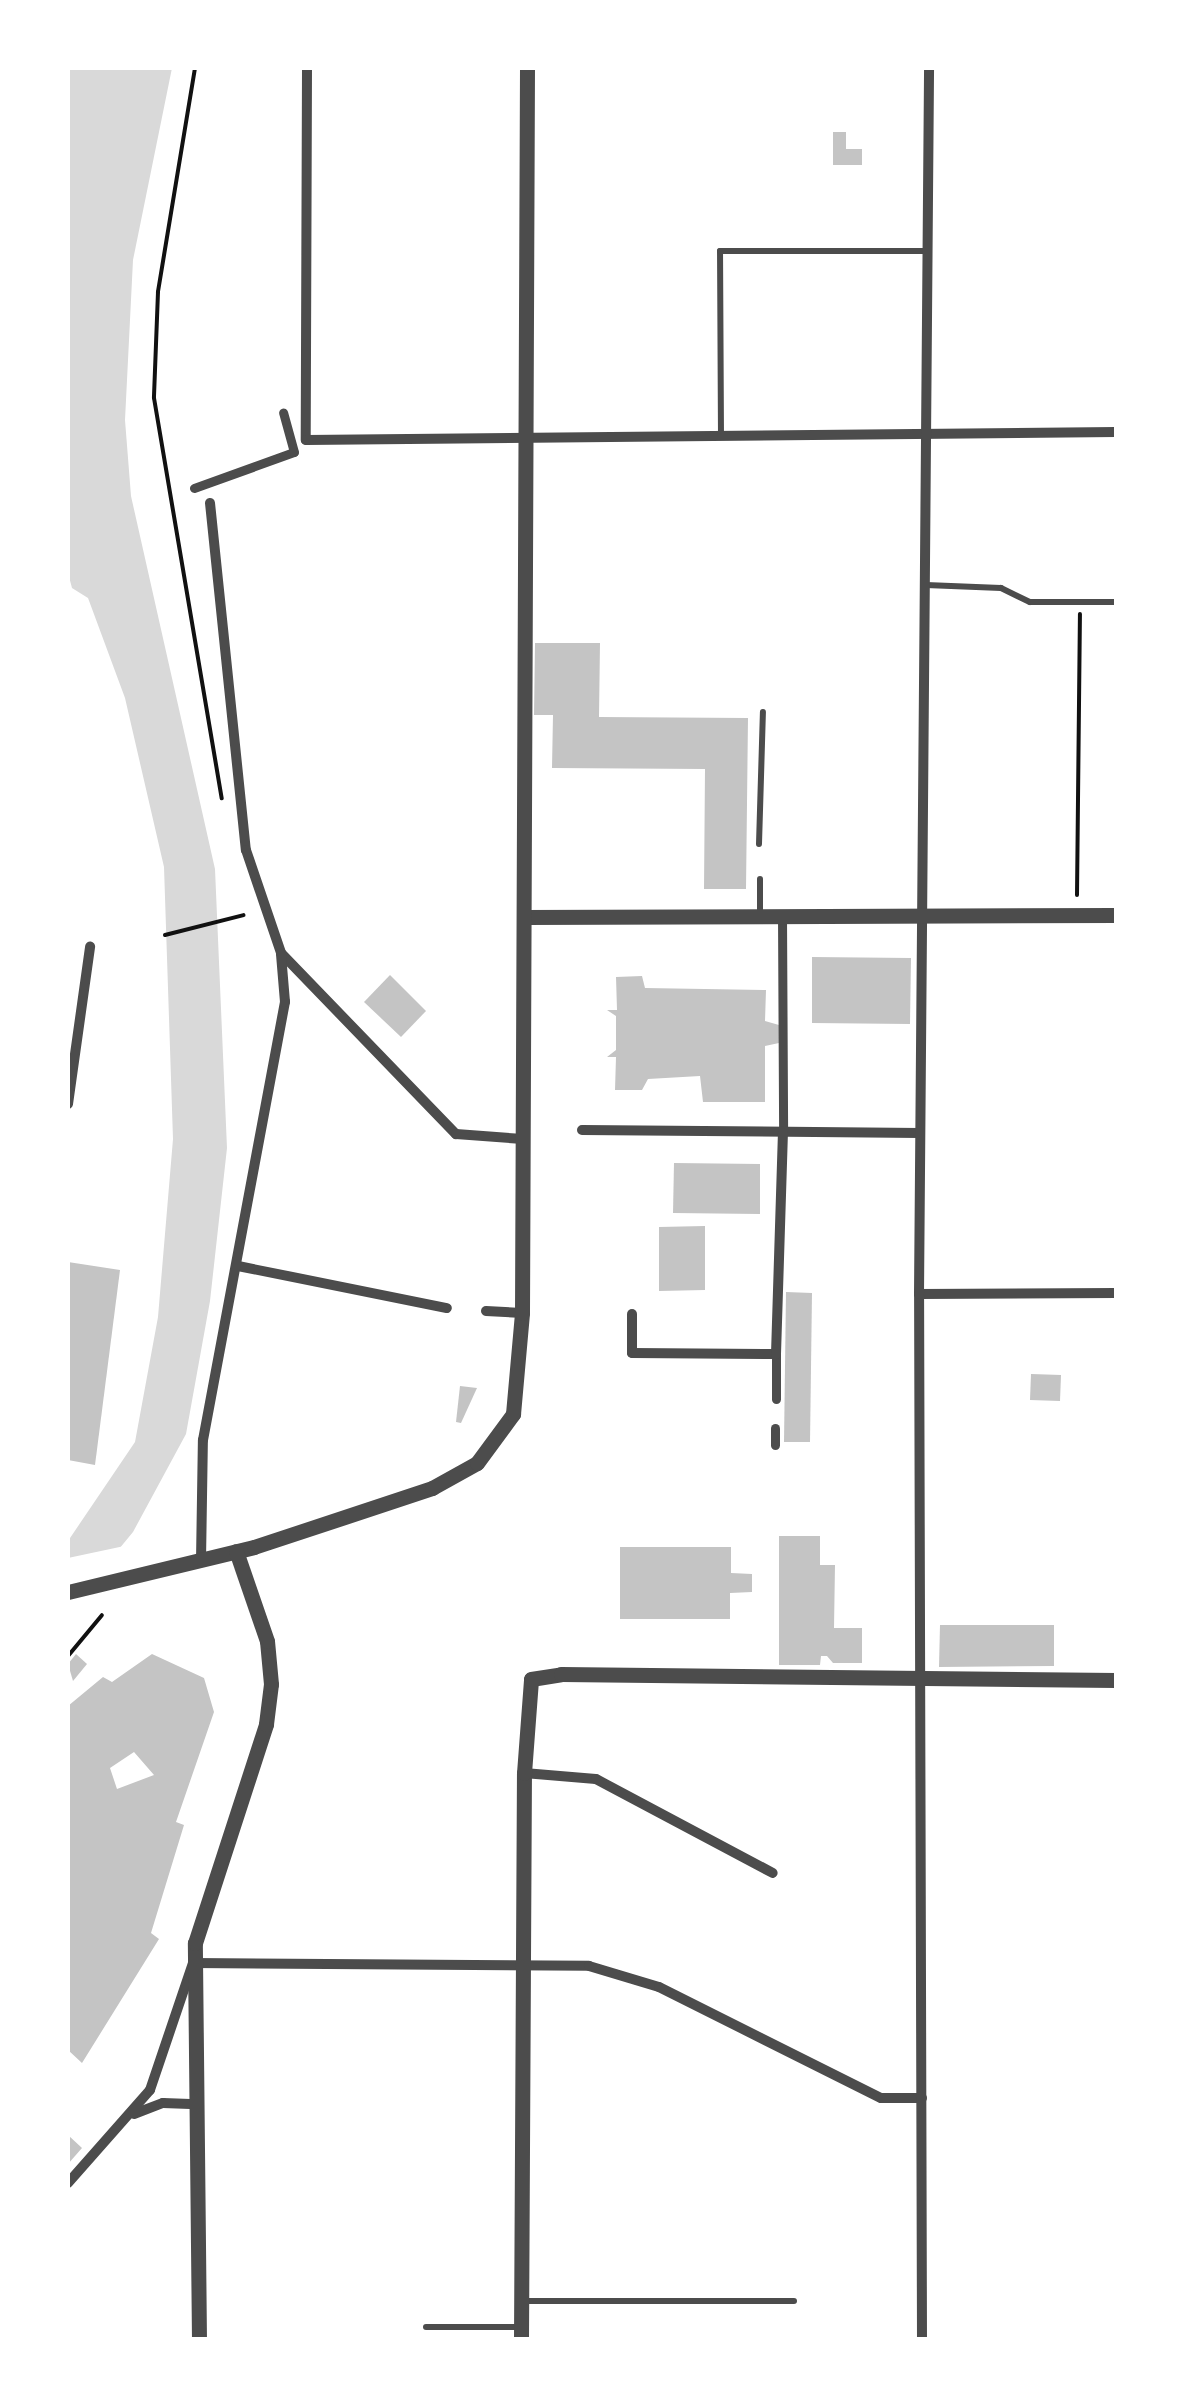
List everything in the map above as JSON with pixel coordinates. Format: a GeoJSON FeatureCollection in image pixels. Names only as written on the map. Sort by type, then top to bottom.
{"type":"FeatureCollection","features":[{"type":"Feature","properties":{"kind":"street"},"geometry":{"type":"LineString","coordinates":[[307,68],[306,440],[1116,432]]}},
{"type":"Feature","properties":{"kind":"street"},"geometry":{"type":"LineString","coordinates":[[68,1592],[236,1552],[399,1500],[477,1462],[513,1414],[522,1312],[527,68]]}},
{"type":"Feature","properties":{"kind":"street"},"geometry":{"type":"LineString","coordinates":[[922,2340],[919,1294],[931,251],[929,68]]}},
{"type":"Feature","properties":{"kind":"street"},"geometry":{"type":"LineString","coordinates":[[194,488],[208,487],[294,452],[283,412]]}},
{"type":"Feature","properties":{"kind":"street"},"geometry":{"type":"LineString","coordinates":[[201,1561],[203,1440],[285,1002],[281,953],[246,850],[208,487]]}},
{"type":"Feature","properties":{"kind":"street"},"geometry":{"type":"LineString","coordinates":[[776,1399],[783,1132],[782,915]]}},
{"type":"Feature","properties":{"kind":"street"},"geometry":{"type":"LineString","coordinates":[[524,917],[1116,915]]}},
{"type":"Feature","properties":{"kind":"street"},"geometry":{"type":"LineString","coordinates":[[68,1104],[90,946]]}},
{"type":"Feature","properties":{"kind":"street"},"geometry":{"type":"LineString","coordinates":[[281,953],[456,1134],[523,1140]]}},
{"type":"Feature","properties":{"kind":"street"},"geometry":{"type":"LineString","coordinates":[[582,1130],[920,1132]]}},
{"type":"Feature","properties":{"kind":"street"},"geometry":{"type":"LineString","coordinates":[[238,1266],[447,1308]]}},
{"type":"Feature","properties":{"kind":"street"},"geometry":{"type":"LineString","coordinates":[[919,1294],[1116,1294]]}},
{"type":"Feature","properties":{"kind":"street"},"geometry":{"type":"LineString","coordinates":[[486,1311],[522,1312]]}},
{"type":"Feature","properties":{"kind":"street"},"geometry":{"type":"LineString","coordinates":[[632,1314],[632,1353],[776,1354]]}},
{"type":"Feature","properties":{"kind":"street"},"geometry":{"type":"LineString","coordinates":[[775,1428],[775,1446]]}},
{"type":"Feature","properties":{"kind":"street"},"geometry":{"type":"LineString","coordinates":[[68,2183],[129,2117],[154,2080],[270,1704],[267,1641],[236,1552]]}},
{"type":"Feature","properties":{"kind":"street"},"geometry":{"type":"LineString","coordinates":[[522,2333],[526,1686],[537,1675],[556,1674],[1116,1680]]}},
{"type":"Feature","properties":{"kind":"street"},"geometry":{"type":"LineString","coordinates":[[524,1773],[596,1779],[773,1873]]}},
{"type":"Feature","properties":{"kind":"street"},"geometry":{"type":"LineString","coordinates":[[193,1963],[590,1966],[659,1987],[881,2098],[922,2098]]}},
{"type":"Feature","properties":{"kind":"street"},"geometry":{"type":"LineString","coordinates":[[193,1963],[198,2340]]}},
{"type":"Feature","properties":{"kind":"street"},"geometry":{"type":"LineString","coordinates":[[129,2117],[164,2103],[197,2104]]}},
{"type":"Feature","properties":{"kind":"lane"},"geometry":{"type":"LineString","coordinates":[[722,438],[720,252],[931,251]]}},
{"type":"Feature","properties":{"kind":"lane"},"geometry":{"type":"LineString","coordinates":[[925,585],[1001,588],[1030,602],[1116,602]]}},
{"type":"Feature","properties":{"kind":"lane"},"geometry":{"type":"LineString","coordinates":[[760,844],[763,712]]}},
{"type":"Feature","properties":{"kind":"lane"},"geometry":{"type":"LineString","coordinates":[[760,879],[760,915]]}},
{"type":"Feature","properties":{"kind":"lane"},"geometry":{"type":"LineString","coordinates":[[522,2301],[794,2301]]}},
{"type":"Feature","properties":{"kind":"lane"},"geometry":{"type":"LineString","coordinates":[[426,2327],[522,2333]]}},
{"type":"Feature","properties":{"kind":"path"},"geometry":{"type":"LineString","coordinates":[[195,68],[158,292],[154,398],[187,620],[227,817]]}},
{"type":"Feature","properties":{"kind":"path"},"geometry":{"type":"LineString","coordinates":[[1076,914],[1080,602]]}},
{"type":"Feature","properties":{"kind":"path"},"geometry":{"type":"LineString","coordinates":[[165,936],[244,916]]}},
{"type":"Feature","properties":{"kind":"path"},"geometry":{"type":"LineString","coordinates":[[68,1656],[102,1615]]}},
{"type":"Feature","properties":{"kind":"shaded area"},"geometry":{"type":"Polygon","coordinates":[[[68,68],[172,68],[133,260],[125,420],[131,496],[215,869],[227,1148],[210,1301],[186,1434],[133,1532],[68,1611],[68,1541],[135,1442],[158,1317],[173,1139],[164,867],[125,698],[88,598],[72,588],[68,573],[68,68]]]}},
{"type":"Feature","properties":{"kind":"pier"},"geometry":{"type":"Polygon","coordinates":[[[129,1545],[71,1615],[68,1616],[68,1558],[129,1545]]]}},
{"type":"Feature","properties":{"kind":"building"},"geometry":{"type":"Polygon","coordinates":[[[833,132],[846,132],[846,149],[862,149],[862,165],[833,165],[833,132]]]}},
{"type":"Feature","properties":{"kind":"building"},"geometry":{"type":"Polygon","coordinates":[[[535,643],[600,643],[599,717],[748,718],[746,889],[704,889],[705,769],[552,768],[553,715],[534,715],[535,643]]]}},
{"type":"Feature","properties":{"kind":"building"},"geometry":{"type":"Polygon","coordinates":[[[812,957],[911,958],[910,1024],[812,1023],[812,957]]]}},
{"type":"Feature","properties":{"kind":"building"},"geometry":{"type":"Polygon","coordinates":[[[390,975],[426,1011],[401,1037],[364,1002],[390,975]]]}},
{"type":"Feature","properties":{"kind":"building"},"geometry":{"type":"Polygon","coordinates":[[[642,976],[645,988],[766,990],[765,1021],[779,1025],[779,1043],[765,1046],[765,1102],[703,1102],[700,1076],[648,1079],[642,1090],[615,1090],[616,1057],[607,1057],[616,1050],[616,1016],[607,1010],[617,1010],[616,977],[642,976]]]}},
{"type":"Feature","properties":{"kind":"building"},"geometry":{"type":"Polygon","coordinates":[[[674,1163],[760,1164],[760,1214],[673,1213],[674,1163]]]}},
{"type":"Feature","properties":{"kind":"building"},"geometry":{"type":"Polygon","coordinates":[[[705,1226],[705,1290],[659,1291],[659,1227],[705,1226]]]}},
{"type":"Feature","properties":{"kind":"building"},"geometry":{"type":"Polygon","coordinates":[[[68,1262],[120,1270],[95,1465],[68,1460],[68,1262]]]}},
{"type":"Feature","properties":{"kind":"building"},"geometry":{"type":"Polygon","coordinates":[[[786,1292],[812,1293],[810,1442],[784,1442],[786,1292]]]}},
{"type":"Feature","properties":{"kind":"building"},"geometry":{"type":"Polygon","coordinates":[[[1031,1374],[1061,1375],[1060,1401],[1030,1400],[1031,1374]]]}},
{"type":"Feature","properties":{"kind":"building"},"geometry":{"type":"Polygon","coordinates":[[[460,1386],[477,1388],[461,1423],[456,1422],[460,1386]]]}},
{"type":"Feature","properties":{"kind":"building"},"geometry":{"type":"Polygon","coordinates":[[[779,1536],[820,1536],[820,1565],[835,1565],[834,1628],[862,1628],[862,1663],[833,1663],[827,1656],[821,1656],[820,1665],[779,1665],[779,1536]]]}},
{"type":"Feature","properties":{"kind":"building"},"geometry":{"type":"Polygon","coordinates":[[[620,1547],[731,1547],[731,1573],[752,1574],[752,1592],[730,1593],[730,1619],[620,1619],[620,1547]]]}},
{"type":"Feature","properties":{"kind":"building"},"geometry":{"type":"Polygon","coordinates":[[[940,1625],[1054,1625],[1054,1666],[939,1667],[940,1625]]]}},
{"type":"Feature","properties":{"kind":"building"},"geometry":{"type":"Polygon","coordinates":[[[76,1654],[87,1664],[73,1681],[68,1664],[76,1654]]]}},
{"type":"Feature","properties":{"kind":"building"},"geometry":{"type":"Polygon","coordinates":[[[152,1654],[204,1678],[214,1712],[176,1822],[184,1825],[151,1933],[159,1939],[82,2063],[68,2050],[68,1706],[103,1677],[112,1682],[152,1654]],[[134,1752],[110,1768],[117,1789],[154,1775],[134,1752]]]}},
{"type":"Feature","properties":{"kind":"building"},"geometry":{"type":"Polygon","coordinates":[[[68,2135],[82,2148],[68,2164],[68,2135]]]}}]}
